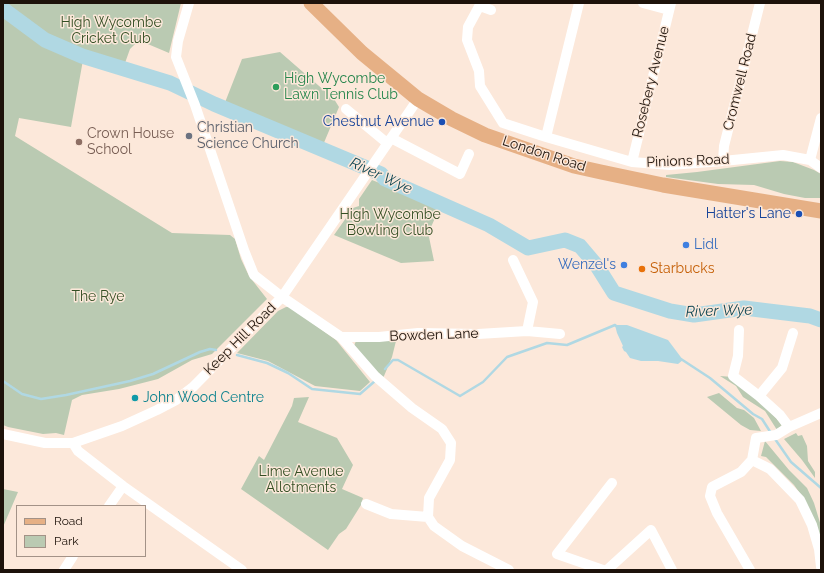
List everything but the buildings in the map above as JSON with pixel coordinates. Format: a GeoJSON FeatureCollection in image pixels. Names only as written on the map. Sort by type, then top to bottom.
{"type":"FeatureCollection","features":[{"type":"Feature","properties":{"kind":"main road","name":"London Road"},"geometry":{"type":"LineString","coordinates":[[311,3],[362,53],[418,99],[452,119],[494,138],[574,166],[663,185],[821,211]]}},
{"type":"Feature","properties":{"kind":"street"},"geometry":{"type":"LineString","coordinates":[[189,3],[178,41],[176,56],[195,105],[244,250],[254,275],[282,297],[341,337],[375,376],[412,408],[442,429],[451,443],[450,460],[429,498],[428,517],[434,526],[462,546],[509,570]]}},
{"type":"Feature","properties":{"kind":"street"},"geometry":{"type":"LineString","coordinates":[[546,137],[579,3]]}},
{"type":"Feature","properties":{"kind":"street"},"geometry":{"type":"LineString","coordinates":[[643,3],[670,7]]}},
{"type":"Feature","properties":{"kind":"street","name":"Cromwell Road"},"geometry":{"type":"LineString","coordinates":[[723,161],[724,146],[760,3]]}},
{"type":"Feature","properties":{"kind":"street"},"geometry":{"type":"LineString","coordinates":[[491,10],[481,4],[468,27],[467,40],[479,71],[480,86],[502,123],[494,138]]}},
{"type":"Feature","properties":{"kind":"street","name":"Rosebery Avenue"},"geometry":{"type":"LineString","coordinates":[[632,162],[670,7]]}},
{"type":"Feature","properties":{"kind":"street"},"geometry":{"type":"LineString","coordinates":[[282,297],[418,99]]}},
{"type":"Feature","properties":{"kind":"street"},"geometry":{"type":"LineString","coordinates":[[346,109],[389,141],[460,174],[469,154]]}},
{"type":"Feature","properties":{"kind":"street"},"geometry":{"type":"LineString","coordinates":[[810,160],[821,118]]}},
{"type":"Feature","properties":{"kind":"street","name":"Pinions Road"},"geometry":{"type":"LineString","coordinates":[[502,123],[632,162],[670,164],[723,161],[783,155],[810,160],[821,168]]}},
{"type":"Feature","properties":{"kind":"street"},"geometry":{"type":"LineString","coordinates":[[513,260],[533,302],[527,331]]}},
{"type":"Feature","properties":{"kind":"street","name":"Keep Hill Road"},"geometry":{"type":"LineString","coordinates":[[3,434],[45,443],[73,443],[122,426],[157,410],[176,400],[193,387],[282,297]]}},
{"type":"Feature","properties":{"kind":"street"},"geometry":{"type":"LineString","coordinates":[[738,330],[738,356],[733,376],[780,414],[789,427]]}},
{"type":"Feature","properties":{"kind":"street","name":"Bowden Lane"},"geometry":{"type":"LineString","coordinates":[[341,337],[418,333],[478,334],[527,331],[560,334]]}},
{"type":"Feature","properties":{"kind":"street"},"geometry":{"type":"LineString","coordinates":[[759,396],[782,368],[793,333]]}},
{"type":"Feature","properties":{"kind":"street"},"geometry":{"type":"LineString","coordinates":[[750,570],[717,514],[710,496],[712,487],[741,472],[752,460],[756,438],[776,435],[789,427],[821,413]]}},
{"type":"Feature","properties":{"kind":"street"},"geometry":{"type":"LineString","coordinates":[[73,443],[78,451],[123,486],[242,570]]}},
{"type":"Feature","properties":{"kind":"street"},"geometry":{"type":"LineString","coordinates":[[752,460],[770,469],[800,500],[812,525],[819,549],[821,567]]}},
{"type":"Feature","properties":{"kind":"street"},"geometry":{"type":"LineString","coordinates":[[603,570],[557,554],[612,483]]}},
{"type":"Feature","properties":{"kind":"street"},"geometry":{"type":"LineString","coordinates":[[110,505],[123,486]]}},
{"type":"Feature","properties":{"kind":"street"},"geometry":{"type":"LineString","coordinates":[[366,504],[391,514],[428,517]]}},
{"type":"Feature","properties":{"kind":"street"},"geometry":{"type":"LineString","coordinates":[[607,570],[651,530],[672,570]]}},
{"type":"Feature","properties":{"kind":"street"},"geometry":{"type":"LineString","coordinates":[[64,570],[72,557]]}},
{"type":"Feature","properties":{"kind":"green space","name":"High Wycombe Cricket Club"},"geometry":{"type":"Polygon","coordinates":[[[3,3],[181,3],[169,53],[143,42],[136,43],[130,49],[125,63],[65,45],[49,36],[28,19],[27,20],[3,3]]]}},
{"type":"Feature","properties":{"kind":"green space","name":"The Rye"},"geometry":{"type":"Polygon","coordinates":[[[3,13],[22,28],[54,49],[83,60],[71,127],[19,118],[15,136],[172,233],[230,235],[235,239],[241,259],[249,276],[267,299],[212,354],[192,360],[158,379],[119,389],[82,395],[72,400],[64,435],[56,433],[43,434],[3,425],[3,13]]]}},
{"type":"Feature","properties":{"kind":"green space","name":"High Wycombe Lawn Tennis Club"},"geometry":{"type":"Polygon","coordinates":[[[280,52],[334,99],[339,107],[323,145],[224,105],[242,59],[280,52]]]}},
{"type":"Feature","properties":{"kind":"green space"},"geometry":{"type":"Polygon","coordinates":[[[780,161],[793,162],[821,174],[821,198],[805,198],[784,194],[754,185],[718,184],[666,177],[666,175],[780,161]]]}},
{"type":"Feature","properties":{"kind":"green space","name":"High Wycombe Bowling Club"},"geometry":{"type":"Polygon","coordinates":[[[372,180],[440,207],[431,227],[433,228],[429,237],[434,261],[401,263],[334,235],[353,208],[359,206],[359,199],[372,180]]]}},
{"type":"Feature","properties":{"kind":"green space"},"geometry":{"type":"Polygon","coordinates":[[[286,307],[290,307],[336,340],[370,382],[360,391],[315,386],[268,361],[237,353],[278,311],[286,307]]]}},
{"type":"Feature","properties":{"kind":"green space"},"geometry":{"type":"Polygon","coordinates":[[[397,337],[392,357],[382,379],[354,347],[355,343],[358,339],[397,337]]]}},
{"type":"Feature","properties":{"kind":"green space"},"geometry":{"type":"Polygon","coordinates":[[[720,376],[733,377],[762,402],[782,425],[777,430],[765,411],[743,397],[736,386],[720,376]]]}},
{"type":"Feature","properties":{"kind":"green space"},"geometry":{"type":"Polygon","coordinates":[[[719,393],[737,408],[744,410],[754,418],[761,431],[750,430],[741,425],[707,397],[719,393]]]}},
{"type":"Feature","properties":{"kind":"green space","name":"Lime Avenue Allotments"},"geometry":{"type":"Polygon","coordinates":[[[309,397],[298,422],[337,438],[353,465],[342,489],[363,498],[361,505],[346,529],[339,534],[328,550],[241,489],[259,456],[264,460],[292,406],[294,398],[309,397]]]}},
{"type":"Feature","properties":{"kind":"green space"},"geometry":{"type":"Polygon","coordinates":[[[796,433],[798,436],[802,435],[807,446],[808,461],[815,472],[815,478],[784,439],[796,433]]]}},
{"type":"Feature","properties":{"kind":"green space"},"geometry":{"type":"Polygon","coordinates":[[[765,441],[789,470],[807,488],[814,503],[821,526],[821,545],[804,499],[794,485],[766,457],[761,456],[765,441]]]}},
{"type":"Feature","properties":{"kind":"green space"},"geometry":{"type":"Polygon","coordinates":[[[3,489],[18,492],[3,527],[3,489]]]}},
{"type":"Feature","properties":{"kind":"water"},"geometry":{"type":"Polygon","coordinates":[[[615,325],[627,325],[668,340],[683,360],[678,364],[658,361],[641,361],[630,358],[622,347],[623,346],[615,325]]]}},
{"type":"Feature","properties":{"kind":"waterway","name":"River Wye"},"geometry":{"type":"LineString","coordinates":[[3,9],[45,40],[82,56],[170,83],[214,104],[381,174],[385,179],[489,225],[528,248],[565,240],[580,246],[597,266],[614,293],[670,311],[694,315],[744,308],[810,316],[821,320]]}},
{"type":"Feature","properties":{"kind":"waterway"},"geometry":{"type":"LineString","coordinates":[[385,369],[393,360],[398,360],[460,396],[483,382],[507,357],[547,343],[567,345],[615,325],[616,326]]}},
{"type":"Feature","properties":{"kind":"waterway"},"geometry":{"type":"LineString","coordinates":[[3,381],[22,394],[41,399],[130,381],[153,374],[200,352],[210,349],[216,350]]}},
{"type":"Feature","properties":{"kind":"waterway"},"geometry":{"type":"LineString","coordinates":[[237,355],[267,363],[288,373],[312,389],[360,394],[375,381]]}},
{"type":"Feature","properties":{"kind":"waterway"},"geometry":{"type":"LineString","coordinates":[[681,359],[710,378],[753,414],[762,419],[771,433]]}},
{"type":"Feature","properties":{"kind":"waterway"},"geometry":{"type":"LineString","coordinates":[[775,439],[791,462],[821,488]]}},
{"type":"Feature","properties":{"kind":"place","name":"High Wycombe Lawn Tennis Club"},"geometry":{"type":"Point","coordinates":[276,87]}},
{"type":"Feature","properties":{"kind":"place","name":"Chestnut Avenue"},"geometry":{"type":"Point","coordinates":[442,122]}},
{"type":"Feature","properties":{"kind":"place","name":"Christian Science Church"},"geometry":{"type":"Point","coordinates":[189,136]}},
{"type":"Feature","properties":{"kind":"place","name":"Crown House School"},"geometry":{"type":"Point","coordinates":[79,142]}},
{"type":"Feature","properties":{"kind":"place","name":"Hatter's Lane"},"geometry":{"type":"Point","coordinates":[799,214]}},
{"type":"Feature","properties":{"kind":"place","name":"Lidl"},"geometry":{"type":"Point","coordinates":[686,245]}},
{"type":"Feature","properties":{"kind":"place","name":"Wenzel's"},"geometry":{"type":"Point","coordinates":[624,265]}},
{"type":"Feature","properties":{"kind":"place","name":"Starbucks"},"geometry":{"type":"Point","coordinates":[642,269]}},
{"type":"Feature","properties":{"kind":"place","name":"John Wood Centre"},"geometry":{"type":"Point","coordinates":[135,398]}}]}
